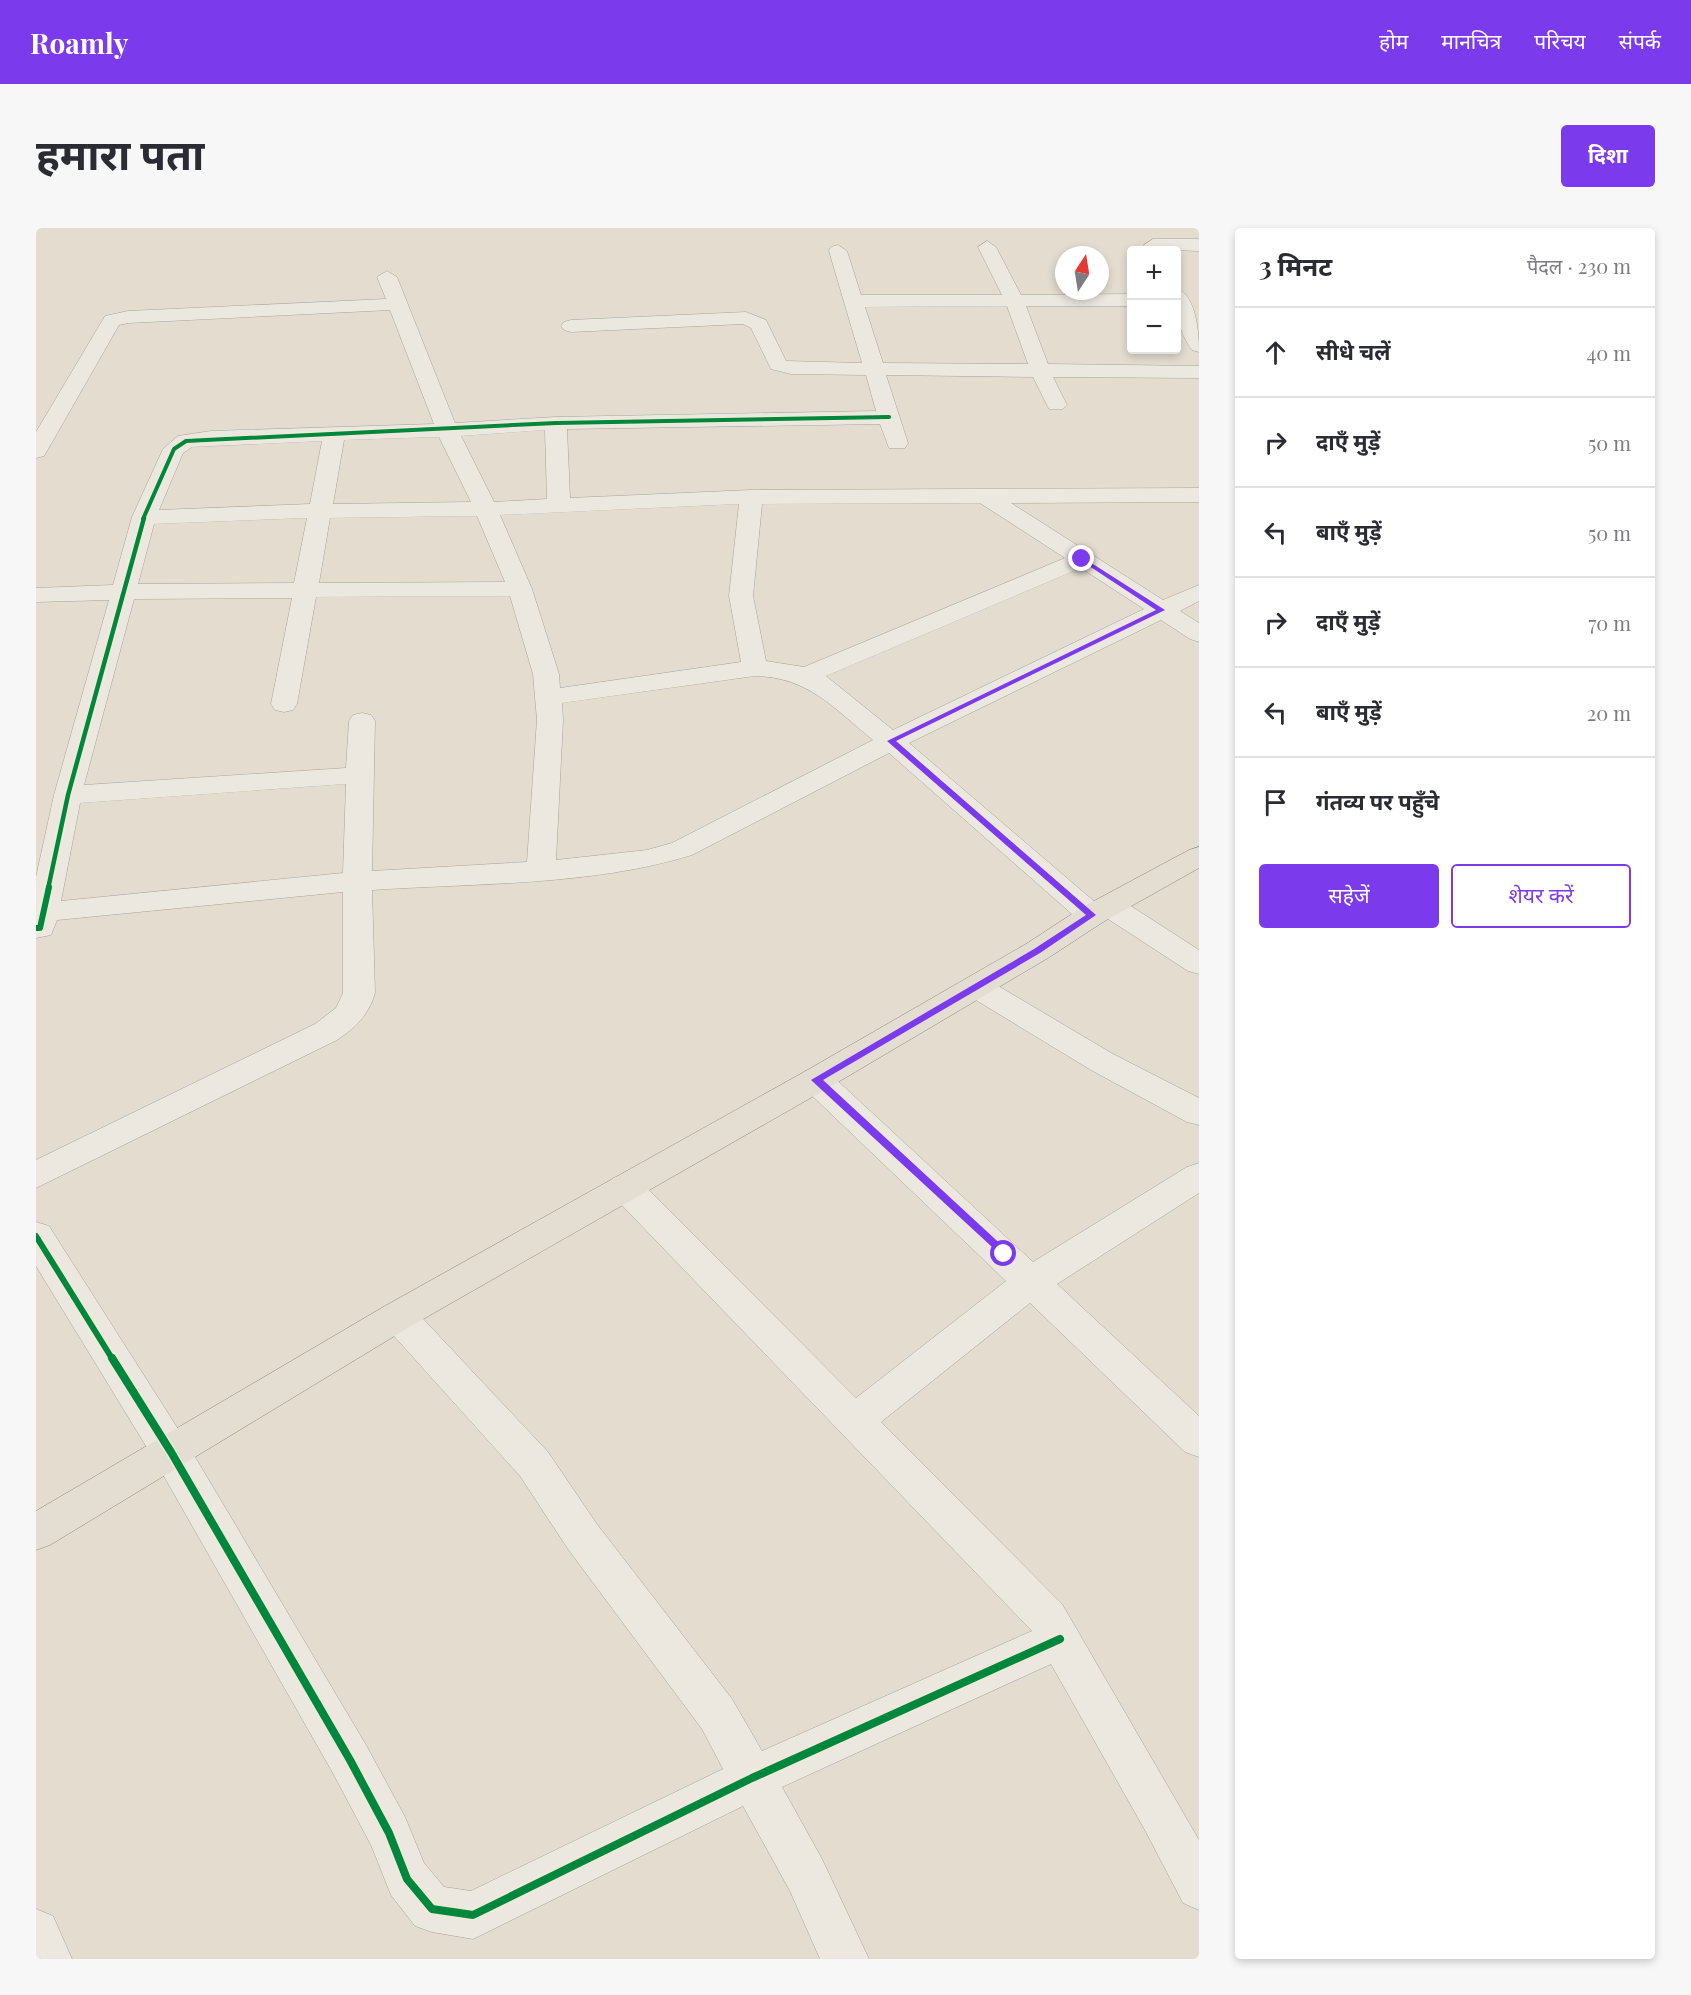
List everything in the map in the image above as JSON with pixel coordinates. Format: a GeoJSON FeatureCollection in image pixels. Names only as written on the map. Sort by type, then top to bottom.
{"type":"FeatureCollection","features":[{"type":"Feature","properties":{"kind":"main road"},"geometry":{"type":"LineString","coordinates":[[36,1532],[398,1316],[816,1080],[977,987],[1100,910],[1199,856]]}},
{"type":"Feature","properties":{"kind":"street"},"geometry":{"type":"LineString","coordinates":[[1144,228],[1153,246]]}},
{"type":"Feature","properties":{"kind":"street"},"geometry":{"type":"LineString","coordinates":[[1181,246],[1199,245]]}},
{"type":"Feature","properties":{"kind":"street"},"geometry":{"type":"LineString","coordinates":[[987,247],[1014,300],[1040,370],[1056,405]]}},
{"type":"Feature","properties":{"kind":"street"},"geometry":{"type":"LineString","coordinates":[[838,251],[897,443]]}},
{"type":"Feature","properties":{"kind":"street"},"geometry":{"type":"LineString","coordinates":[[387,278],[447,430],[486,509],[520,589],[546,674],[550,697],[541,870]]}},
{"type":"Feature","properties":{"kind":"street"},"geometry":{"type":"LineString","coordinates":[[1181,298],[1199,300]]}},
{"type":"Feature","properties":{"kind":"street"},"geometry":{"type":"LineString","coordinates":[[853,301],[1127,300]]}},
{"type":"Feature","properties":{"kind":"street"},"geometry":{"type":"LineString","coordinates":[[1178,300],[1199,346]]}},
{"type":"Feature","properties":{"kind":"street"},"geometry":{"type":"LineString","coordinates":[[36,451],[112,320],[128,317],[398,304]]}},
{"type":"Feature","properties":{"kind":"street"},"geometry":{"type":"LineString","coordinates":[[571,326],[746,318],[759,324],[782,367],[1199,372]]}},
{"type":"Feature","properties":{"kind":"street"},"geometry":{"type":"LineString","coordinates":[[889,417],[556,423],[186,441],[174,449],[144,517],[68,795],[40,920],[358,881],[590,867],[649,860],[682,849],[891,741],[1199,592]]}},
{"type":"Feature","properties":{"kind":"street"},"geometry":{"type":"LineString","coordinates":[[556,423],[559,506]]}},
{"type":"Feature","properties":{"kind":"street"},"geometry":{"type":"LineString","coordinates":[[284,704],[334,435]]}},
{"type":"Feature","properties":{"kind":"street"},"geometry":{"type":"LineString","coordinates":[[144,517],[320,510],[486,509],[751,497],[1199,495]]}},
{"type":"Feature","properties":{"kind":"street"},"geometry":{"type":"LineString","coordinates":[[751,497],[741,596],[755,668]]}},
{"type":"Feature","properties":{"kind":"street"},"geometry":{"type":"LineString","coordinates":[[987,497],[1199,634]]}},
{"type":"Feature","properties":{"kind":"street"},"geometry":{"type":"LineString","coordinates":[[806,676],[1082,559]]}},
{"type":"Feature","properties":{"kind":"street"},"geometry":{"type":"LineString","coordinates":[[36,595],[124,592],[520,589]]}},
{"type":"Feature","properties":{"kind":"street"},"geometry":{"type":"LineString","coordinates":[[550,697],[755,668],[779,669],[806,676],[816,681],[1100,910],[1199,964]]}},
{"type":"Feature","properties":{"kind":"street"},"geometry":{"type":"LineString","coordinates":[[36,1175],[326,1032],[346,1019],[357,1004],[360,993],[358,881],[362,721]]}},
{"type":"Feature","properties":{"kind":"street"},"geometry":{"type":"LineString","coordinates":[[68,795],[360,775]]}},
{"type":"Feature","properties":{"kind":"street"},"geometry":{"type":"LineString","coordinates":[[977,987],[1102,1062],[1199,1113]]}},
{"type":"Feature","properties":{"kind":"street"},"geometry":{"type":"LineString","coordinates":[[816,1080],[1199,1440]]}},
{"type":"Feature","properties":{"kind":"street"},"geometry":{"type":"LineString","coordinates":[[853,1422],[1032,1281],[1199,1176]]}},
{"type":"Feature","properties":{"kind":"street"},"geometry":{"type":"LineString","coordinates":[[625,1186],[853,1422],[1047,1618],[1162,1816],[1199,1887]]}},
{"type":"Feature","properties":{"kind":"street"},"geometry":{"type":"LineString","coordinates":[[36,1236],[171,1452],[350,1760],[389,1833],[407,1879],[432,1909],[473,1915],[752,1778],[1060,1638]]}},
{"type":"Feature","properties":{"kind":"street"},"geometry":{"type":"LineString","coordinates":[[398,1316],[534,1464],[582,1536],[717,1714],[806,1875],[845,1959]]}},
{"type":"Feature","properties":{"kind":"street"},"geometry":{"type":"LineString","coordinates":[[36,1933],[48,1959]]}},
{"type":"Feature","properties":{"kind":"cycle path"},"geometry":{"type":"LineString","coordinates":[[36,928],[40,928],[68,795],[144,517],[174,449],[186,441],[556,423],[889,417]]}},
{"type":"Feature","properties":{"kind":"cycle path"},"geometry":{"type":"LineString","coordinates":[[36,1236],[171,1452],[350,1760],[389,1833],[407,1879],[432,1909],[473,1915],[752,1778],[1060,1639]]}},
{"type":"Feature","properties":{"kind":"route"},"geometry":{"type":"LineString","coordinates":[[1004,1254],[816,1080],[977,987],[1092,915],[891,741],[1162,610],[1082,559]]}}]}
